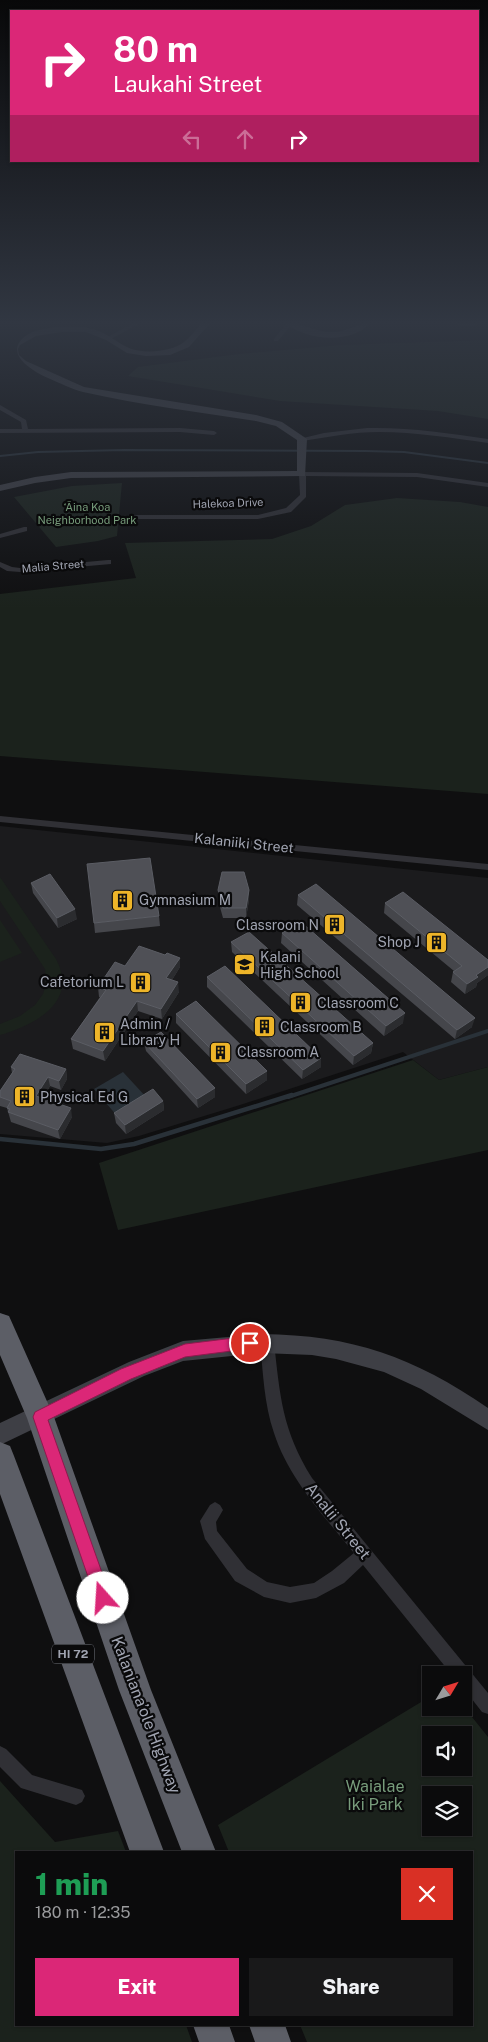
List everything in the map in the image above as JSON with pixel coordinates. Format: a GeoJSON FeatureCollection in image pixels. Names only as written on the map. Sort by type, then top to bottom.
{"type":"FeatureCollection","features":[{"type":"Feature","properties":{"kind":"highway","name":"Kalaniana’ole Highway"},"geometry":{"type":"LineString","coordinates":[[0,1325],[40,1417],[135,1690],[199,1851]]}},
{"type":"Feature","properties":{"kind":"highway","name":"HI 72"},"geometry":{"type":"LineString","coordinates":[[0,1456],[147,1851]]}},
{"type":"Feature","properties":{"kind":"highway"},"geometry":{"type":"LineString","coordinates":[[211,2026],[217,2042]]}},
{"type":"Feature","properties":{"kind":"highway"},"geometry":{"type":"LineString","coordinates":[[267,2026],[274,2042]]}},
{"type":"Feature","properties":{"kind":"street"},"geometry":{"type":"LineString","coordinates":[[19,418],[24,421],[25,430]]}},
{"type":"Feature","properties":{"kind":"street"},"geometry":{"type":"LineString","coordinates":[[257,418],[279,424],[302,447],[346,432],[388,430],[430,433],[488,442]]}},
{"type":"Feature","properties":{"kind":"street"},"geometry":{"type":"LineString","coordinates":[[0,430],[180,430],[214,433]]}},
{"type":"Feature","properties":{"kind":"street","name":"Halekoa Drive"},"geometry":{"type":"LineString","coordinates":[[134,517],[258,517],[288,510],[304,496],[302,447]]}},
{"type":"Feature","properties":{"kind":"street"},"geometry":{"type":"LineString","coordinates":[[0,488],[35,480],[71,475],[417,475],[488,485]]}},
{"type":"Feature","properties":{"kind":"street"},"geometry":{"type":"LineString","coordinates":[[0,536],[24,529]]}},
{"type":"Feature","properties":{"kind":"street","name":"Malia Street"},"geometry":{"type":"LineString","coordinates":[[0,564],[10,569],[20,570],[108,562]]}},
{"type":"Feature","properties":{"kind":"street","name":"Kalaniiki Street"},"geometry":{"type":"LineString","coordinates":[[0,820],[488,867]]}},
{"type":"Feature","properties":{"kind":"street"},"geometry":{"type":"LineString","coordinates":[[0,1434],[40,1417],[126,1374],[185,1351],[234,1344],[267,1342],[312,1345],[365,1357],[407,1371],[451,1394],[488,1420]]}},
{"type":"Feature","properties":{"kind":"street","name":"Analii Street"},"geometry":{"type":"LineString","coordinates":[[267,1342],[274,1411],[290,1456],[308,1483],[455,1666]]}},
{"type":"Feature","properties":{"kind":"street"},"geometry":{"type":"LineString","coordinates":[[214,1510],[208,1521],[210,1534],[241,1575],[264,1590],[290,1595],[316,1590],[338,1577],[365,1553]]}},
{"type":"Feature","properties":{"kind":"street","name":"Analii Street"},"geometry":{"type":"LineString","coordinates":[[472,1687],[488,1706]]}},
{"type":"Feature","properties":{"kind":"street"},"geometry":{"type":"LineString","coordinates":[[0,1755],[27,1782],[76,1796]]}},
{"type":"Feature","properties":{"kind":"shaded area","name":"Kalani High School"},"geometry":{"type":"Polygon","coordinates":[[[0,826],[488,878],[488,1067],[439,1080],[403,1052],[240,1105],[139,1136],[107,1143],[0,1134],[0,826]]]}},
{"type":"Feature","properties":{"kind":"shaded area"},"geometry":{"type":"Polygon","coordinates":[[[123,1072],[147,1098],[118,1117],[94,1089],[123,1072]]]}},
{"type":"Feature","properties":{"kind":"green space","name":"‘Āina Koa Neighborhood Park"},"geometry":{"type":"Polygon","coordinates":[[[122,483],[117,536],[98,541],[56,547],[14,497],[72,486],[122,483]]]}},
{"type":"Feature","properties":{"kind":"green space"},"geometry":{"type":"Polygon","coordinates":[[[397,498],[460,502],[488,507],[488,794],[0,756],[0,594],[136,578],[125,543],[272,539],[311,526],[345,505],[397,498]]]}},
{"type":"Feature","properties":{"kind":"green space"},"geometry":{"type":"Polygon","coordinates":[[[0,877],[56,959],[62,974],[62,988],[58,999],[39,1018],[27,1025],[0,1035],[0,1024],[20,1016],[35,1005],[43,994],[46,984],[45,969],[0,901],[0,877]]]}},
{"type":"Feature","properties":{"kind":"green space"},"geometry":{"type":"Polygon","coordinates":[[[0,920],[22,953],[0,962],[0,920]]]}},
{"type":"Feature","properties":{"kind":"green space"},"geometry":{"type":"Polygon","coordinates":[[[413,1060],[439,1080],[488,1067],[488,1150],[118,1230],[99,1163],[413,1060]]]}},
{"type":"Feature","properties":{"kind":"green space","name":"Waialae Iki Park"},"geometry":{"type":"Polygon","coordinates":[[[422,1701],[422,1716],[471,1716],[488,1737],[488,2042],[307,2042],[300,2026],[473,2026],[473,1851],[229,1851],[218,1825],[422,1701]]]}},
{"type":"Feature","properties":{"kind":"green space"},"geometry":{"type":"Polygon","coordinates":[[[0,1781],[55,1842],[118,1831],[126,1851],[15,1851],[15,2026],[186,2026],[192,2042],[0,2042],[0,1781]]]}},
{"type":"Feature","properties":{"kind":"building","name":"Gymnasium M"},"geometry":{"type":"Polygon","coordinates":[[[150,858],[159,916],[94,923],[87,864],[150,858]]]}},
{"type":"Feature","properties":{"kind":"building"},"geometry":{"type":"Polygon","coordinates":[[[222,872],[244,872],[249,890],[246,908],[223,908],[218,890],[222,872]]]}},
{"type":"Feature","properties":{"kind":"building"},"geometry":{"type":"Polygon","coordinates":[[[50,874],[75,909],[57,918],[31,883],[50,874]]]}},
{"type":"Feature","properties":{"kind":"building"},"geometry":{"type":"Polygon","coordinates":[[[316,884],[475,1018],[457,1030],[298,895],[316,884]]]}},
{"type":"Feature","properties":{"kind":"building"},"geometry":{"type":"Polygon","coordinates":[[[403,892],[488,960],[488,967],[476,975],[478,977],[467,984],[453,972],[462,966],[385,903],[403,892]]]}},
{"type":"Feature","properties":{"kind":"building"},"geometry":{"type":"Polygon","coordinates":[[[301,922],[405,1013],[386,1026],[282,933],[301,922]]]}},
{"type":"Feature","properties":{"kind":"building"},"geometry":{"type":"Polygon","coordinates":[[[249,932],[373,1043],[354,1056],[231,942],[249,932]]]}},
{"type":"Feature","properties":{"kind":"building"},"geometry":{"type":"Polygon","coordinates":[[[139,946],[180,958],[166,978],[178,982],[161,1009],[137,1001],[103,1051],[71,1039],[106,990],[98,987],[115,962],[125,966],[139,946]]]}},
{"type":"Feature","properties":{"kind":"building","name":"Classroom B"},"geometry":{"type":"Polygon","coordinates":[[[225,966],[321,1058],[303,1070],[207,977],[225,966]]]}},
{"type":"Feature","properties":{"kind":"building","name":"Classroom A"},"geometry":{"type":"Polygon","coordinates":[[[196,1001],[267,1071],[246,1084],[176,1014],[196,1001]]]}},
{"type":"Feature","properties":{"kind":"building"},"geometry":{"type":"Polygon","coordinates":[[[161,1032],[215,1088],[197,1099],[144,1042],[161,1032]]]}},
{"type":"Feature","properties":{"kind":"building","name":"Physical Ed G"},"geometry":{"type":"Polygon","coordinates":[[[20,1054],[66,1069],[59,1081],[48,1077],[36,1096],[71,1108],[58,1130],[8,1112],[10,1109],[7,1108],[11,1101],[0,1097],[0,1091],[15,1069],[11,1067],[20,1054]]]}},
{"type":"Feature","properties":{"kind":"building"},"geometry":{"type":"Polygon","coordinates":[[[153,1089],[163,1101],[125,1125],[114,1113],[153,1089]]]}},
{"type":"Feature","properties":{"kind":"waterway"},"geometry":{"type":"LineString","coordinates":[[0,456],[38,452],[124,450],[366,451],[404,452],[488,463]]}},
{"type":"Feature","properties":{"kind":"waterway"},"geometry":{"type":"LineString","coordinates":[[288,1097],[488,1031]]}},
{"type":"Feature","properties":{"kind":"waterway"},"geometry":{"type":"LineString","coordinates":[[0,1139],[101,1149],[134,1144],[292,1095]]}},
{"type":"Feature","properties":{"kind":"place","name":"Gymnasium M"},"geometry":{"type":"Point","coordinates":[123,900]}},
{"type":"Feature","properties":{"kind":"place","name":"Classroom N"},"geometry":{"type":"Point","coordinates":[335,925]}},
{"type":"Feature","properties":{"kind":"place","name":"Shop J"},"geometry":{"type":"Point","coordinates":[436,942]}},
{"type":"Feature","properties":{"kind":"place","name":"Kalani High School"},"geometry":{"type":"Point","coordinates":[244,965]}},
{"type":"Feature","properties":{"kind":"place","name":"Cafetorium L"},"geometry":{"type":"Point","coordinates":[140,982]}},
{"type":"Feature","properties":{"kind":"place","name":"Classroom C"},"geometry":{"type":"Point","coordinates":[301,1003]}},
{"type":"Feature","properties":{"kind":"place","name":"Classroom B"},"geometry":{"type":"Point","coordinates":[264,1027]}},
{"type":"Feature","properties":{"kind":"place","name":"Admin / Library H"},"geometry":{"type":"Point","coordinates":[104,1032]}},
{"type":"Feature","properties":{"kind":"place","name":"Classroom A"},"geometry":{"type":"Point","coordinates":[221,1052]}},
{"type":"Feature","properties":{"kind":"place","name":"Physical Ed G"},"geometry":{"type":"Point","coordinates":[24,1097]}},
{"type":"Feature","properties":{"kind":"route"},"geometry":{"type":"LineString","coordinates":[[103,1598],[40,1417],[126,1374],[185,1351],[250,1343]]}}]}
